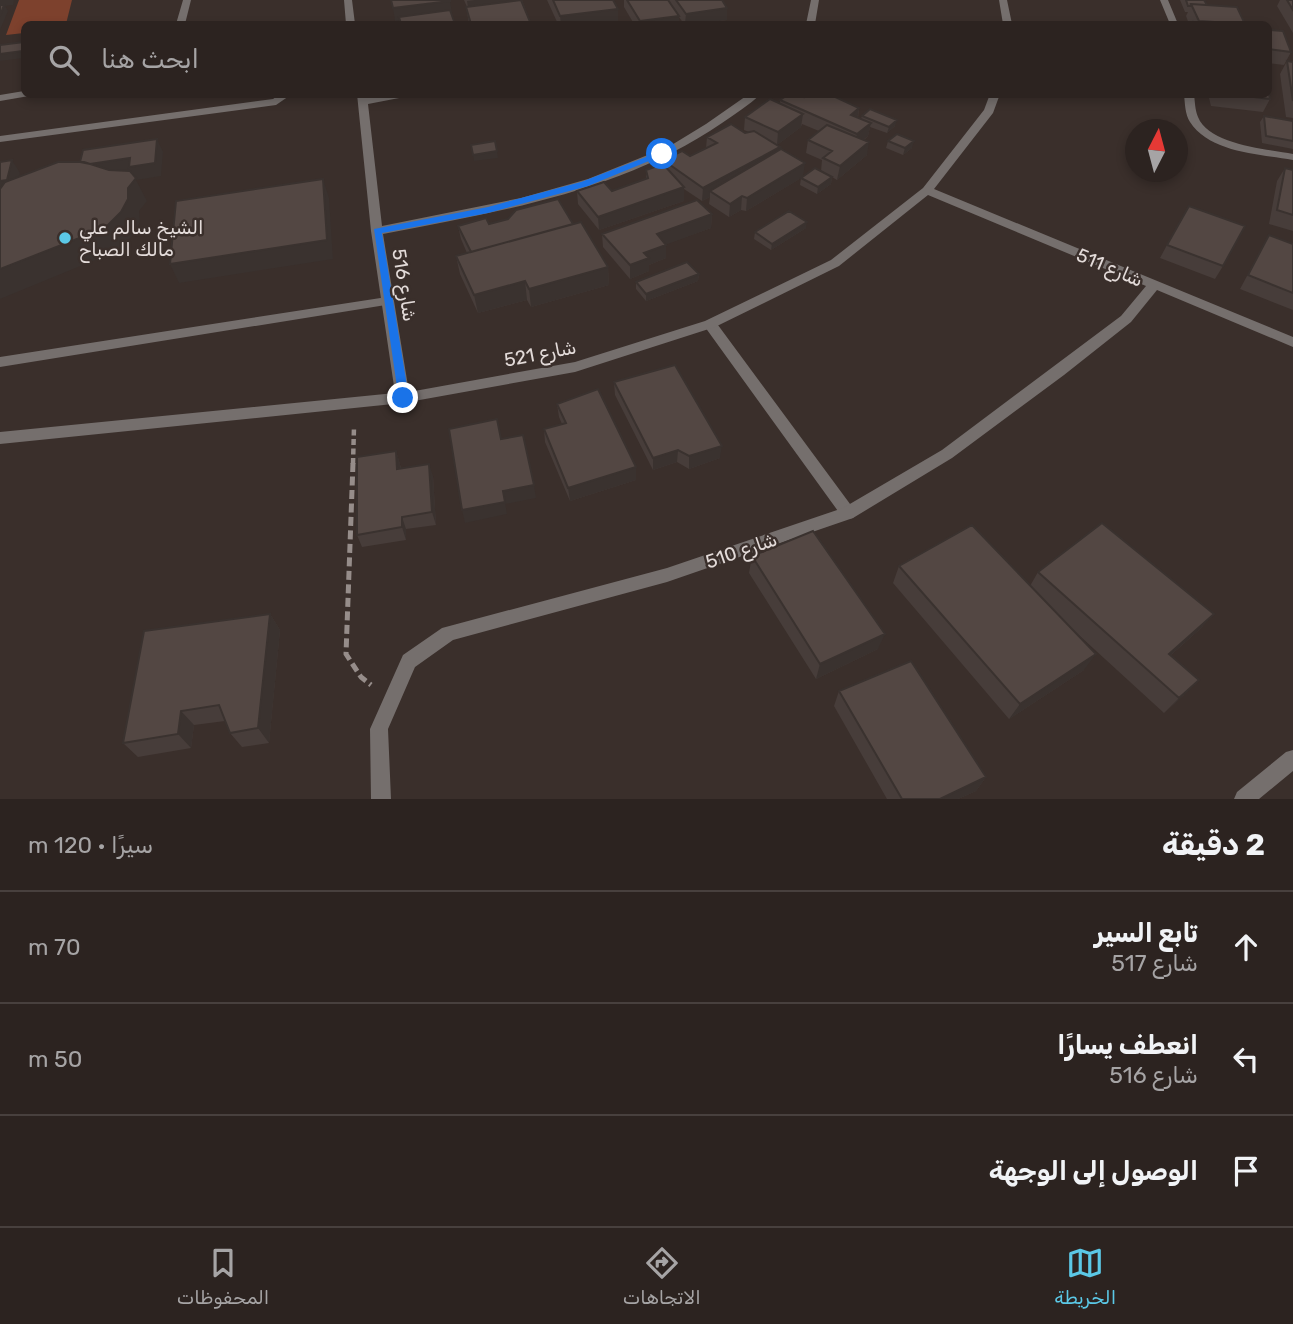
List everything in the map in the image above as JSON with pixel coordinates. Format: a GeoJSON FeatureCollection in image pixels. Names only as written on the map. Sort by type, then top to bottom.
{"type":"FeatureCollection","features":[{"type":"Feature","properties":{"kind":"street"},"geometry":{"type":"LineString","coordinates":[[181,21],[187,0]]}},
{"type":"Feature","properties":{"kind":"street"},"geometry":{"type":"LineString","coordinates":[[348,0],[351,21]]}},
{"type":"Feature","properties":{"kind":"street"},"geometry":{"type":"LineString","coordinates":[[811,21],[815,0]]}},
{"type":"Feature","properties":{"kind":"street"},"geometry":{"type":"LineString","coordinates":[[1003,0],[1007,21]]}},
{"type":"Feature","properties":{"kind":"street"},"geometry":{"type":"LineString","coordinates":[[1164,0],[1173,21]]}},
{"type":"Feature","properties":{"kind":"street"},"geometry":{"type":"LineString","coordinates":[[0,98],[21,95]]}},
{"type":"Feature","properties":{"kind":"street"},"geometry":{"type":"LineString","coordinates":[[0,139],[275,102],[282,98]]}},
{"type":"Feature","properties":{"kind":"street","name":"شارع 516"},"geometry":{"type":"LineString","coordinates":[[362,98],[377,231],[403,398]]}},
{"type":"Feature","properties":{"kind":"street"},"geometry":{"type":"LineString","coordinates":[[377,231],[488,210],[584,184],[662,154],[719,121],[751,98]]}},
{"type":"Feature","properties":{"kind":"street","name":"شارع 521"},"geometry":{"type":"LineString","coordinates":[[0,438],[403,398],[575,367],[710,324],[835,263],[927,190],[989,111],[994,98]]}},
{"type":"Feature","properties":{"kind":"street"},"geometry":{"type":"LineString","coordinates":[[1189,98],[1192,120],[1211,136],[1293,158]]}},
{"type":"Feature","properties":{"kind":"street","name":"شارع 511"},"geometry":{"type":"LineString","coordinates":[[927,190],[1293,342]]}},
{"type":"Feature","properties":{"kind":"street","name":"شارع 510"},"geometry":{"type":"LineString","coordinates":[[381,799],[379,730],[409,661],[448,633],[667,575],[848,513],[947,454],[1059,371],[1126,319],[1154,285]]}},
{"type":"Feature","properties":{"kind":"street"},"geometry":{"type":"LineString","coordinates":[[0,362],[387,301]]}},
{"type":"Feature","properties":{"kind":"street"},"geometry":{"type":"LineString","coordinates":[[710,324],[848,513]]}},
{"type":"Feature","properties":{"kind":"street"},"geometry":{"type":"LineString","coordinates":[[1244,799],[1293,759]]}},
{"type":"Feature","properties":{"kind":"path"},"geometry":{"type":"LineString","coordinates":[[354,403],[346,654],[361,677],[392,699]]}},
{"type":"Feature","properties":{"kind":"shaded area"},"geometry":{"type":"Polygon","coordinates":[[[19,0],[72,0],[67,21],[21,21],[21,33],[6,35],[19,0]]]}},
{"type":"Feature","properties":{"kind":"building"},"geometry":{"type":"Polygon","coordinates":[[[391,0],[450,0],[450,1],[393,8],[391,0]]]}},
{"type":"Feature","properties":{"kind":"building"},"geometry":{"type":"Polygon","coordinates":[[[521,0],[530,21],[470,21],[466,7],[521,0]]]}},
{"type":"Feature","properties":{"kind":"building"},"geometry":{"type":"Polygon","coordinates":[[[553,0],[613,0],[618,9],[560,16],[553,0]]]}},
{"type":"Feature","properties":{"kind":"building"},"geometry":{"type":"Polygon","coordinates":[[[627,0],[668,0],[679,16],[640,21],[627,0]]]}},
{"type":"Feature","properties":{"kind":"building"},"geometry":{"type":"Polygon","coordinates":[[[676,0],[722,0],[727,8],[686,14],[676,0]]]}},
{"type":"Feature","properties":{"kind":"building"},"geometry":{"type":"Polygon","coordinates":[[[1186,0],[1204,0],[1207,5],[1188,6],[1186,0]]]}},
{"type":"Feature","properties":{"kind":"building"},"geometry":{"type":"Polygon","coordinates":[[[1191,4],[1237,7],[1244,21],[1199,21],[1191,4]]]}},
{"type":"Feature","properties":{"kind":"building"},"geometry":{"type":"Polygon","coordinates":[[[450,10],[454,21],[400,21],[399,17],[450,10]]]}},
{"type":"Feature","properties":{"kind":"building"},"geometry":{"type":"Polygon","coordinates":[[[1272,30],[1283,31],[1291,52],[1272,49],[1272,30]]]}},
{"type":"Feature","properties":{"kind":"building"},"geometry":{"type":"Polygon","coordinates":[[[21,42],[21,51],[0,54],[0,45],[21,42]]]}},
{"type":"Feature","properties":{"kind":"building"},"geometry":{"type":"Polygon","coordinates":[[[1287,61],[1293,62],[1293,101],[1287,61]]]}},
{"type":"Feature","properties":{"kind":"building"},"geometry":{"type":"Polygon","coordinates":[[[838,98],[859,108],[851,115],[871,123],[857,134],[780,100],[838,98]]]}},
{"type":"Feature","properties":{"kind":"building"},"geometry":{"type":"Polygon","coordinates":[[[770,99],[803,114],[778,132],[745,117],[770,99]]]}},
{"type":"Feature","properties":{"kind":"building"},"geometry":{"type":"Polygon","coordinates":[[[870,109],[897,120],[889,127],[862,116],[870,109]]]}},
{"type":"Feature","properties":{"kind":"building"},"geometry":{"type":"Polygon","coordinates":[[[1264,116],[1293,121],[1293,141],[1266,136],[1264,116]]]}},
{"type":"Feature","properties":{"kind":"building"},"geometry":{"type":"Polygon","coordinates":[[[731,124],[745,133],[754,131],[780,147],[703,188],[663,160],[682,151],[690,156],[717,143],[707,137],[731,124]]]}},
{"type":"Feature","properties":{"kind":"building"},"geometry":{"type":"Polygon","coordinates":[[[827,125],[869,142],[840,166],[823,158],[832,151],[808,140],[827,125]]]}},
{"type":"Feature","properties":{"kind":"building"},"geometry":{"type":"Polygon","coordinates":[[[897,134],[914,141],[905,148],[888,141],[897,134]]]}},
{"type":"Feature","properties":{"kind":"building"},"geometry":{"type":"Polygon","coordinates":[[[157,139],[155,163],[129,167],[130,158],[90,164],[80,162],[83,150],[157,139]]]}},
{"type":"Feature","properties":{"kind":"building"},"geometry":{"type":"Polygon","coordinates":[[[495,141],[497,151],[473,155],[471,145],[495,141]]]}},
{"type":"Feature","properties":{"kind":"building"},"geometry":{"type":"Polygon","coordinates":[[[781,149],[805,163],[747,198],[742,196],[730,204],[710,191],[781,149]]]}},
{"type":"Feature","properties":{"kind":"building"},"geometry":{"type":"Polygon","coordinates":[[[12,160],[7,180],[0,181],[0,162],[12,160]]]}},
{"type":"Feature","properties":{"kind":"building"},"geometry":{"type":"Polygon","coordinates":[[[58,162],[84,162],[109,170],[130,171],[136,178],[128,188],[128,199],[121,212],[105,228],[0,269],[0,189],[5,182],[58,162]]]}},
{"type":"Feature","properties":{"kind":"building"},"geometry":{"type":"Polygon","coordinates":[[[663,164],[684,187],[598,217],[577,191],[604,182],[612,191],[648,178],[646,170],[663,164]]]}},
{"type":"Feature","properties":{"kind":"building"},"geometry":{"type":"Polygon","coordinates":[[[815,168],[832,177],[818,187],[801,178],[815,168]]]}},
{"type":"Feature","properties":{"kind":"building"},"geometry":{"type":"Polygon","coordinates":[[[1285,168],[1293,170],[1293,215],[1277,210],[1285,168]]]}},
{"type":"Feature","properties":{"kind":"building"},"geometry":{"type":"Polygon","coordinates":[[[323,179],[327,240],[170,264],[176,201],[323,179]]]}},
{"type":"Feature","properties":{"kind":"building"},"geometry":{"type":"Polygon","coordinates":[[[558,199],[573,224],[471,252],[458,226],[486,218],[489,224],[508,219],[516,210],[558,199]]]}},
{"type":"Feature","properties":{"kind":"building"},"geometry":{"type":"Polygon","coordinates":[[[697,200],[712,214],[657,234],[666,245],[644,253],[649,258],[630,265],[602,234],[697,200]]]}},
{"type":"Feature","properties":{"kind":"building"},"geometry":{"type":"Polygon","coordinates":[[[1189,206],[1245,226],[1223,266],[1167,245],[1189,206]]]}},
{"type":"Feature","properties":{"kind":"building"},"geometry":{"type":"Polygon","coordinates":[[[789,211],[807,222],[772,244],[755,232],[789,211]]]}},
{"type":"Feature","properties":{"kind":"building"},"geometry":{"type":"Polygon","coordinates":[[[581,222],[608,267],[529,289],[525,281],[474,295],[456,256],[581,222]]]}},
{"type":"Feature","properties":{"kind":"building"},"geometry":{"type":"Polygon","coordinates":[[[1269,235],[1293,244],[1293,293],[1248,275],[1269,235]]]}},
{"type":"Feature","properties":{"kind":"building"},"geometry":{"type":"Polygon","coordinates":[[[687,262],[699,274],[646,294],[636,282],[687,262]]]}},
{"type":"Feature","properties":{"kind":"building"},"geometry":{"type":"Polygon","coordinates":[[[675,365],[722,446],[689,456],[678,450],[653,458],[614,382],[675,365]]]}},
{"type":"Feature","properties":{"kind":"building"},"geometry":{"type":"Polygon","coordinates":[[[598,389],[636,467],[568,488],[544,429],[566,423],[557,404],[598,389]]]}},
{"type":"Feature","properties":{"kind":"building"},"geometry":{"type":"Polygon","coordinates":[[[497,419],[501,439],[523,435],[534,485],[503,491],[505,502],[462,510],[449,429],[497,419]]]}},
{"type":"Feature","properties":{"kind":"building"},"geometry":{"type":"Polygon","coordinates":[[[396,451],[397,469],[429,464],[432,512],[402,517],[402,527],[357,535],[357,457],[396,451]]]}},
{"type":"Feature","properties":{"kind":"building"},"geometry":{"type":"Polygon","coordinates":[[[1102,523],[1214,614],[1169,654],[1199,680],[1179,698],[1038,572],[1102,523]]]}},
{"type":"Feature","properties":{"kind":"building"},"geometry":{"type":"Polygon","coordinates":[[[972,525],[1096,654],[1020,704],[899,566],[972,525]]]}},
{"type":"Feature","properties":{"kind":"building"},"geometry":{"type":"Polygon","coordinates":[[[813,531],[885,634],[820,664],[752,556],[813,531]]]}},
{"type":"Feature","properties":{"kind":"building"},"geometry":{"type":"Polygon","coordinates":[[[270,614],[258,728],[230,733],[219,705],[181,711],[178,734],[123,743],[144,631],[270,614]]]}},
{"type":"Feature","properties":{"kind":"building"},"geometry":{"type":"Polygon","coordinates":[[[911,661],[986,777],[940,799],[902,799],[839,691],[911,661]]]}},
{"type":"Feature","properties":{"kind":"place","name":"الشيخ سالم علي مالك الصباح"},"geometry":{"type":"Point","coordinates":[65,238]}},
{"type":"Feature","properties":{"kind":"route"},"geometry":{"type":"LineString","coordinates":[[403,398],[377,231],[488,210],[584,184],[662,154]]}}]}
